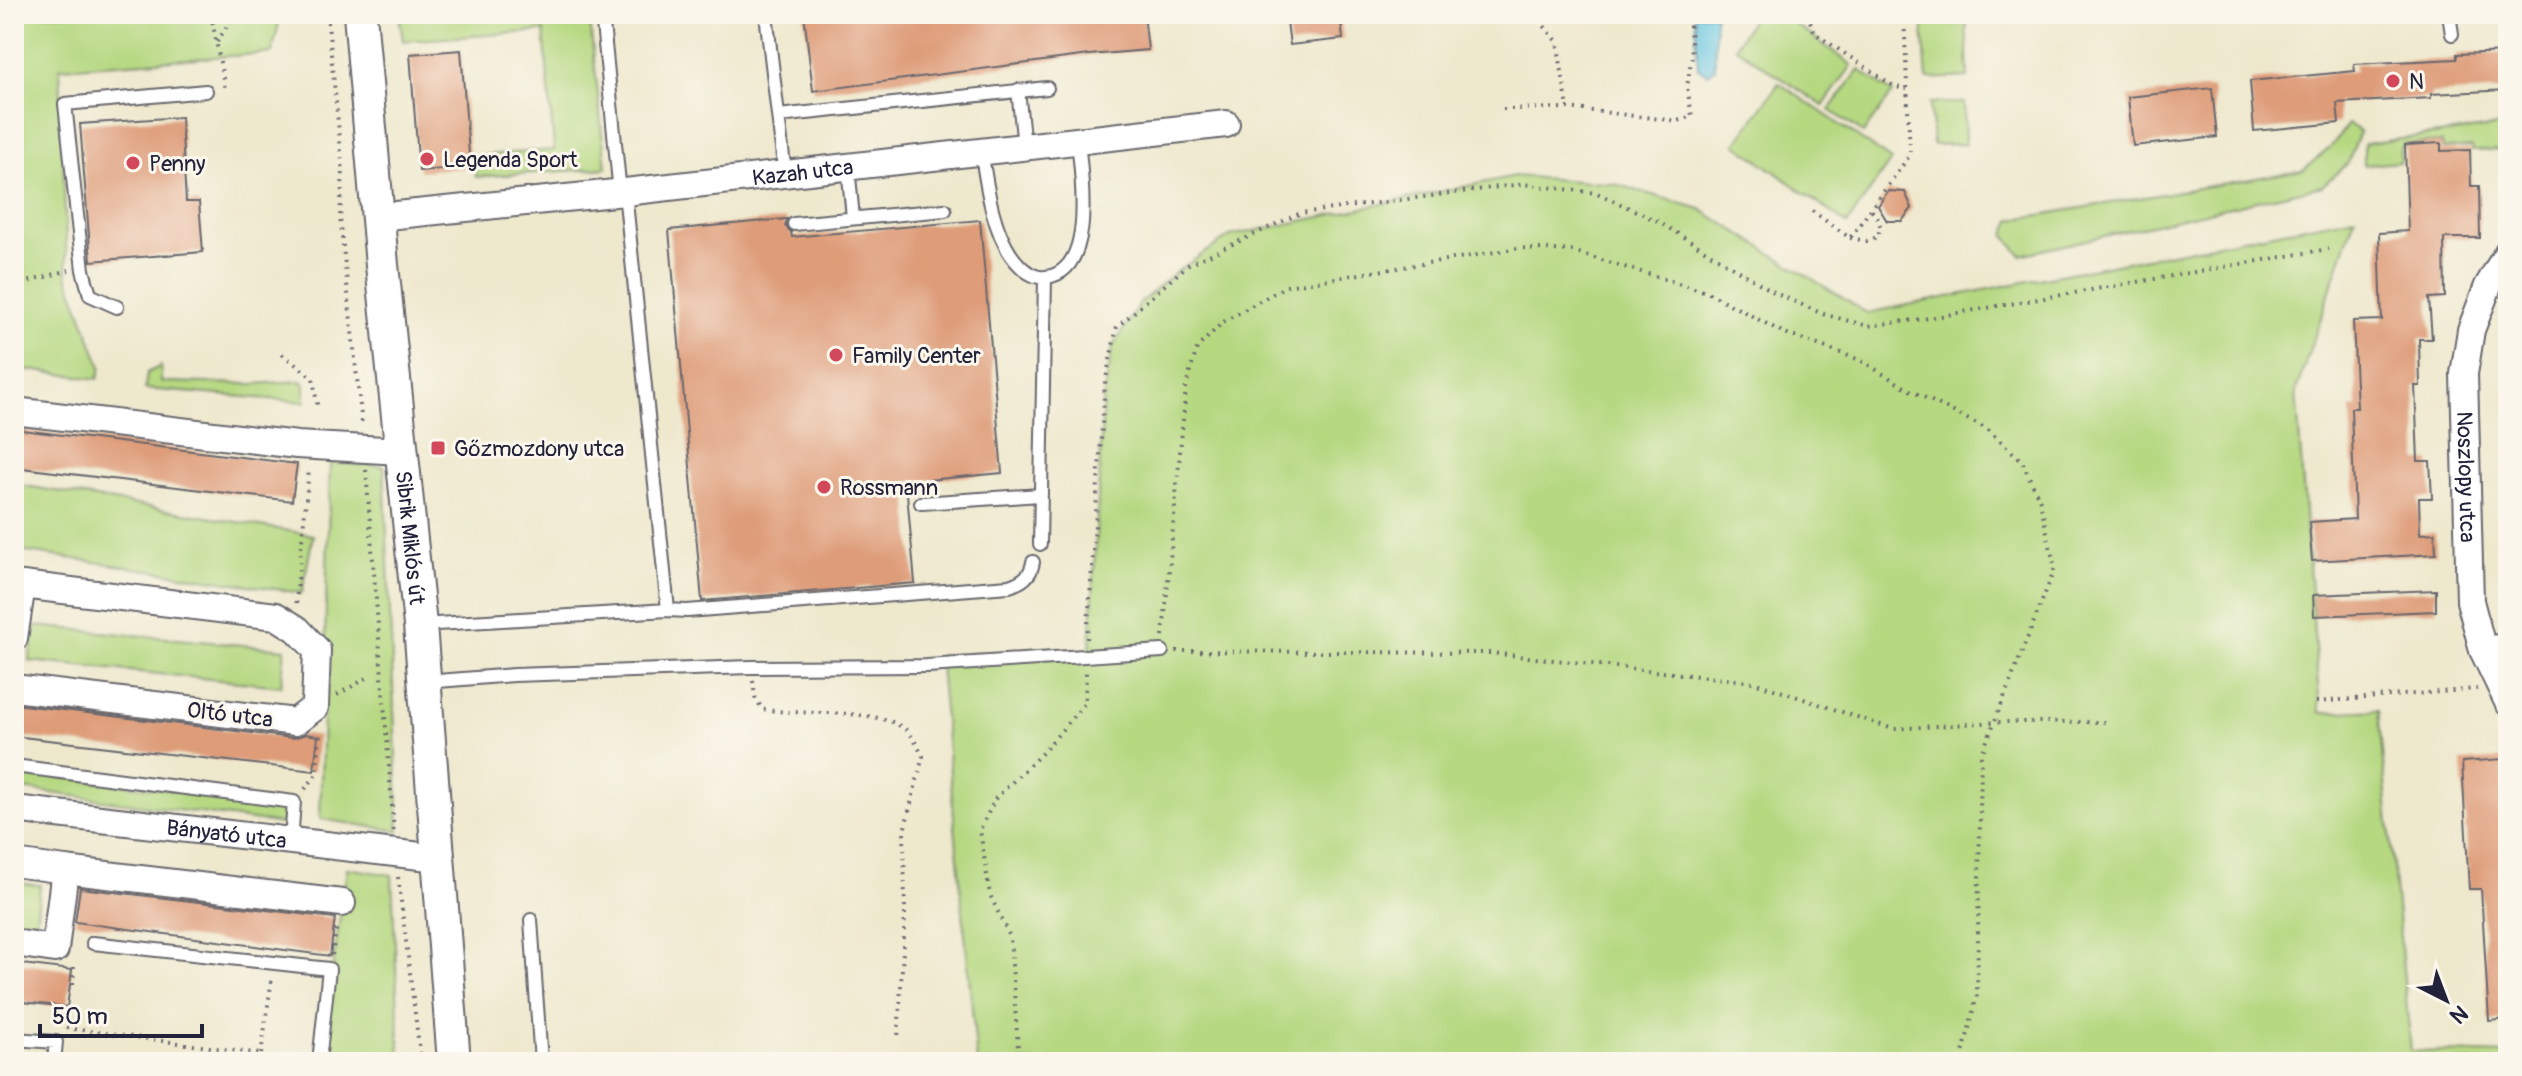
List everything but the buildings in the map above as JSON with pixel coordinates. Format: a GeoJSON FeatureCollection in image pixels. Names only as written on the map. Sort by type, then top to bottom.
{"type":"FeatureCollection","features":[{"type":"Feature","properties":{"kind":"street","name":"Sibrik Miklós út"},"geometry":{"type":"LineString","coordinates":[[360,14],[377,217],[420,625],[454,1062]]}},
{"type":"Feature","properties":{"kind":"street","name":"Kazah utca"},"geometry":{"type":"LineString","coordinates":[[377,217],[622,193],[1226,124]]}},
{"type":"Feature","properties":{"kind":"street","name":"Noszlopy utca"},"geometry":{"type":"LineString","coordinates":[[2504,695],[2496,649],[2470,601],[2464,374],[2471,330],[2488,286],[2508,252]]}},
{"type":"Feature","properties":{"kind":"street"},"geometry":{"type":"LineString","coordinates":[[14,411],[311,446],[401,451]]}},
{"type":"Feature","properties":{"kind":"street"},"geometry":{"type":"LineString","coordinates":[[14,638],[18,585],[276,616],[294,627],[317,650],[315,707]]}},
{"type":"Feature","properties":{"kind":"street","name":"Oltó utca"},"geometry":{"type":"LineString","coordinates":[[14,688],[295,722],[315,707]]}},
{"type":"Feature","properties":{"kind":"street","name":"Bányató utca"},"geometry":{"type":"LineString","coordinates":[[14,809],[438,858]]}},
{"type":"Feature","properties":{"kind":"street"},"geometry":{"type":"LineString","coordinates":[[14,863],[342,903]]}},
{"type":"Feature","properties":{"kind":"street"},"geometry":{"type":"LineString","coordinates":[[14,943],[55,949],[65,870]]}},
{"type":"Feature","properties":{"kind":"lane"},"geometry":{"type":"LineString","coordinates":[[602,14],[668,610]]}},
{"type":"Feature","properties":{"kind":"lane"},"geometry":{"type":"LineString","coordinates":[[766,14],[785,174]]}},
{"type":"Feature","properties":{"kind":"lane"},"geometry":{"type":"LineString","coordinates":[[2449,14],[2452,34]]}},
{"type":"Feature","properties":{"kind":"lane"},"geometry":{"type":"LineString","coordinates":[[778,116],[1047,88]]}},
{"type":"Feature","properties":{"kind":"lane"},"geometry":{"type":"LineString","coordinates":[[1018,90],[1024,146]]}},
{"type":"Feature","properties":{"kind":"lane"},"geometry":{"type":"LineString","coordinates":[[117,307],[90,295],[83,270],[65,104],[206,91]]}},
{"type":"Feature","properties":{"kind":"lane"},"geometry":{"type":"LineString","coordinates":[[981,150],[990,202],[1004,242],[1019,265],[1045,278],[1058,273],[1070,260],[1082,231],[1083,193],[1078,140]]}},
{"type":"Feature","properties":{"kind":"lane"},"geometry":{"type":"LineString","coordinates":[[848,166],[853,218]]}},
{"type":"Feature","properties":{"kind":"lane"},"geometry":{"type":"LineString","coordinates":[[794,224],[945,210]]}},
{"type":"Feature","properties":{"kind":"lane"},"geometry":{"type":"LineString","coordinates":[[1040,544],[1045,278]]}},
{"type":"Feature","properties":{"kind":"lane"},"geometry":{"type":"LineString","coordinates":[[921,503],[1040,495]]}},
{"type":"Feature","properties":{"kind":"lane"},"geometry":{"type":"LineString","coordinates":[[420,625],[687,611],[1009,586],[1028,575],[1033,562]]}},
{"type":"Feature","properties":{"kind":"lane"},"geometry":{"type":"LineString","coordinates":[[425,682],[514,675],[751,667],[927,666],[1162,651]]}},
{"type":"Feature","properties":{"kind":"lane"},"geometry":{"type":"LineString","coordinates":[[14,766],[294,802],[291,841]]}},
{"type":"Feature","properties":{"kind":"lane"},"geometry":{"type":"LineString","coordinates":[[531,920],[541,1062]]}},
{"type":"Feature","properties":{"kind":"lane"},"geometry":{"type":"LineString","coordinates":[[93,943],[329,969],[319,1062]]}},
{"type":"Feature","properties":{"kind":"lane"},"geometry":{"type":"LineString","coordinates":[[14,1039],[56,1042],[54,1062]]}},
{"type":"Feature","properties":{"kind":"path"},"geometry":{"type":"LineString","coordinates":[[211,14],[225,89]]}},
{"type":"Feature","properties":{"kind":"path"},"geometry":{"type":"LineString","coordinates":[[217,42],[235,14]]}},
{"type":"Feature","properties":{"kind":"path"},"geometry":{"type":"LineString","coordinates":[[327,14],[343,172],[340,218],[348,269],[365,448],[396,853],[421,1062]]}},
{"type":"Feature","properties":{"kind":"path"},"geometry":{"type":"LineString","coordinates":[[1534,14],[1557,41],[1568,108]]}},
{"type":"Feature","properties":{"kind":"path"},"geometry":{"type":"LineString","coordinates":[[1503,109],[1568,108],[1677,121],[1692,116],[1687,87],[1692,55],[1689,14]]}},
{"type":"Feature","properties":{"kind":"path"},"geometry":{"type":"LineString","coordinates":[[1700,14],[1739,14]]}},
{"type":"Feature","properties":{"kind":"path"},"geometry":{"type":"LineString","coordinates":[[1807,14],[1815,33],[1823,39],[1895,87],[1907,89]]}},
{"type":"Feature","properties":{"kind":"path"},"geometry":{"type":"LineString","coordinates":[[1850,238],[1910,155],[1904,14]]}},
{"type":"Feature","properties":{"kind":"path"},"geometry":{"type":"LineString","coordinates":[[392,16],[398,15]]}},
{"type":"Feature","properties":{"kind":"path"},"geometry":{"type":"LineString","coordinates":[[1019,1062],[1010,937],[990,895],[980,830],[995,799],[1044,751],[1085,703],[1105,383],[1117,327],[1189,264],[1301,213],[1522,184],[1597,193],[1657,221],[1777,294],[1823,314],[1868,326],[2328,249]]}},
{"type":"Feature","properties":{"kind":"path"},"geometry":{"type":"LineString","coordinates":[[1812,211],[1850,238],[1867,241],[1877,237],[1881,228],[1871,210]]}},
{"type":"Feature","properties":{"kind":"path"},"geometry":{"type":"LineString","coordinates":[[1961,1062],[1977,995],[1981,756],[1996,722],[2055,568],[2040,501],[2022,461],[1987,429],[1908,389],[1860,360],[1782,332],[1707,292],[1572,251],[1520,248],[1286,286],[1223,322],[1197,348],[1186,387],[1162,651],[1491,653],[1753,682],[1893,729],[1996,722],[2105,722]]}},
{"type":"Feature","properties":{"kind":"path"},"geometry":{"type":"LineString","coordinates":[[14,286],[61,271],[83,270]]}},
{"type":"Feature","properties":{"kind":"path"},"geometry":{"type":"LineString","coordinates":[[282,354],[313,378],[318,410]]}},
{"type":"Feature","properties":{"kind":"path"},"geometry":{"type":"LineString","coordinates":[[294,627],[311,446]]}},
{"type":"Feature","properties":{"kind":"path"},"geometry":{"type":"LineString","coordinates":[[751,667],[755,697],[762,709],[783,713],[867,715],[906,730],[923,756],[904,831],[905,917],[898,1038]]}},
{"type":"Feature","properties":{"kind":"path"},"geometry":{"type":"LineString","coordinates":[[2316,702],[2504,695]]}},
{"type":"Feature","properties":{"kind":"path"},"geometry":{"type":"LineString","coordinates":[[294,802],[317,774],[320,731],[315,707]]}},
{"type":"Feature","properties":{"kind":"path"},"geometry":{"type":"LineString","coordinates":[[329,969],[342,903]]}},
{"type":"Feature","properties":{"kind":"path"},"geometry":{"type":"LineString","coordinates":[[73,985],[74,962]]}},
{"type":"Feature","properties":{"kind":"path"},"geometry":{"type":"LineString","coordinates":[[260,1062],[274,962]]}},
{"type":"Feature","properties":{"kind":"path"},"geometry":{"type":"LineString","coordinates":[[64,1027],[261,1054]]}},
{"type":"Feature","properties":{"kind":"green space"},"geometry":{"type":"Polygon","coordinates":[[[14,14],[281,14],[272,53],[60,68],[67,275],[101,367],[98,379],[14,368],[14,14]]]}},
{"type":"Feature","properties":{"kind":"green space"},"geometry":{"type":"Polygon","coordinates":[[[399,14],[589,14],[606,168],[476,177],[474,156],[554,150],[544,31],[403,41],[399,14]]]}},
{"type":"Feature","properties":{"kind":"green space"},"geometry":{"type":"Polygon","coordinates":[[[1755,14],[1781,14],[1852,65],[1823,106],[1735,47],[1755,14]]]}},
{"type":"Feature","properties":{"kind":"green space"},"geometry":{"type":"Polygon","coordinates":[[[1922,14],[1966,14],[1968,77],[1927,79],[1922,14]]]}},
{"type":"Feature","properties":{"kind":"green space"},"geometry":{"type":"Polygon","coordinates":[[[1859,70],[1893,93],[1863,133],[1830,110],[1859,70]]]}},
{"type":"Feature","properties":{"kind":"green space"},"geometry":{"type":"Polygon","coordinates":[[[1779,83],[1891,160],[1847,224],[1736,144],[1779,83]]]}},
{"type":"Feature","properties":{"kind":"green space"},"geometry":{"type":"Polygon","coordinates":[[[1930,103],[1964,103],[1965,144],[1933,145],[1930,103]]]}},
{"type":"Feature","properties":{"kind":"green space"},"geometry":{"type":"Polygon","coordinates":[[[2348,124],[2360,131],[2348,163],[2322,186],[2021,255],[2005,236],[2011,220],[2303,170],[2330,148],[2348,124]]]}},
{"type":"Feature","properties":{"kind":"green space"},"geometry":{"type":"Polygon","coordinates":[[[2508,125],[2508,150],[2472,151],[2471,147],[2443,149],[2442,142],[2404,144],[2400,148],[2400,162],[2364,165],[2364,144],[2508,125]]]}},
{"type":"Feature","properties":{"kind":"green space"},"geometry":{"type":"Polygon","coordinates":[[[1515,176],[1615,184],[1700,209],[1867,313],[2355,217],[2296,391],[2320,713],[2378,710],[2411,1051],[2508,1054],[2508,1062],[977,1062],[939,656],[1090,651],[1103,401],[1113,346],[1142,301],[1176,272],[1230,236],[1515,176]]]}},
{"type":"Feature","properties":{"kind":"green space"},"geometry":{"type":"Polygon","coordinates":[[[161,366],[161,382],[253,384],[302,381],[305,385],[305,402],[145,389],[147,373],[161,366]]]}},
{"type":"Feature","properties":{"kind":"green space"},"geometry":{"type":"Polygon","coordinates":[[[330,463],[384,466],[399,831],[320,819],[330,463]]]}},
{"type":"Feature","properties":{"kind":"green space"},"geometry":{"type":"Polygon","coordinates":[[[14,484],[313,535],[302,593],[14,550],[14,484]]]}},
{"type":"Feature","properties":{"kind":"green space"},"geometry":{"type":"Polygon","coordinates":[[[35,626],[285,649],[281,686],[29,661],[35,626]]]}},
{"type":"Feature","properties":{"kind":"green space"},"geometry":{"type":"Polygon","coordinates":[[[14,772],[284,803],[282,824],[14,788],[14,772]]]}},
{"type":"Feature","properties":{"kind":"green space"},"geometry":{"type":"Polygon","coordinates":[[[347,868],[392,875],[400,1062],[319,1062],[347,868]]]}},
{"type":"Feature","properties":{"kind":"green space"},"geometry":{"type":"Polygon","coordinates":[[[14,883],[40,885],[35,932],[14,930],[14,883]]]}},
{"type":"Feature","properties":{"kind":"water"},"geometry":{"type":"Polygon","coordinates":[[[1695,14],[1715,14],[1715,68],[1708,74],[1698,68],[1695,14]]]}},
{"type":"Feature","properties":{"kind":"place","name":"N"},"geometry":{"type":"Point","coordinates":[2393,81]}},
{"type":"Feature","properties":{"kind":"place","name":"Legenda Sport"},"geometry":{"type":"Point","coordinates":[427,159]}},
{"type":"Feature","properties":{"kind":"place","name":"Penny"},"geometry":{"type":"Point","coordinates":[133,163]}},
{"type":"Feature","properties":{"kind":"place","name":"Family Center"},"geometry":{"type":"Point","coordinates":[836,355]}},
{"type":"Feature","properties":{"kind":"place","name":"Gőzmozdony utca"},"geometry":{"type":"Point","coordinates":[438,448]}},
{"type":"Feature","properties":{"kind":"place","name":"Rossmann"},"geometry":{"type":"Point","coordinates":[824,487]}}]}
